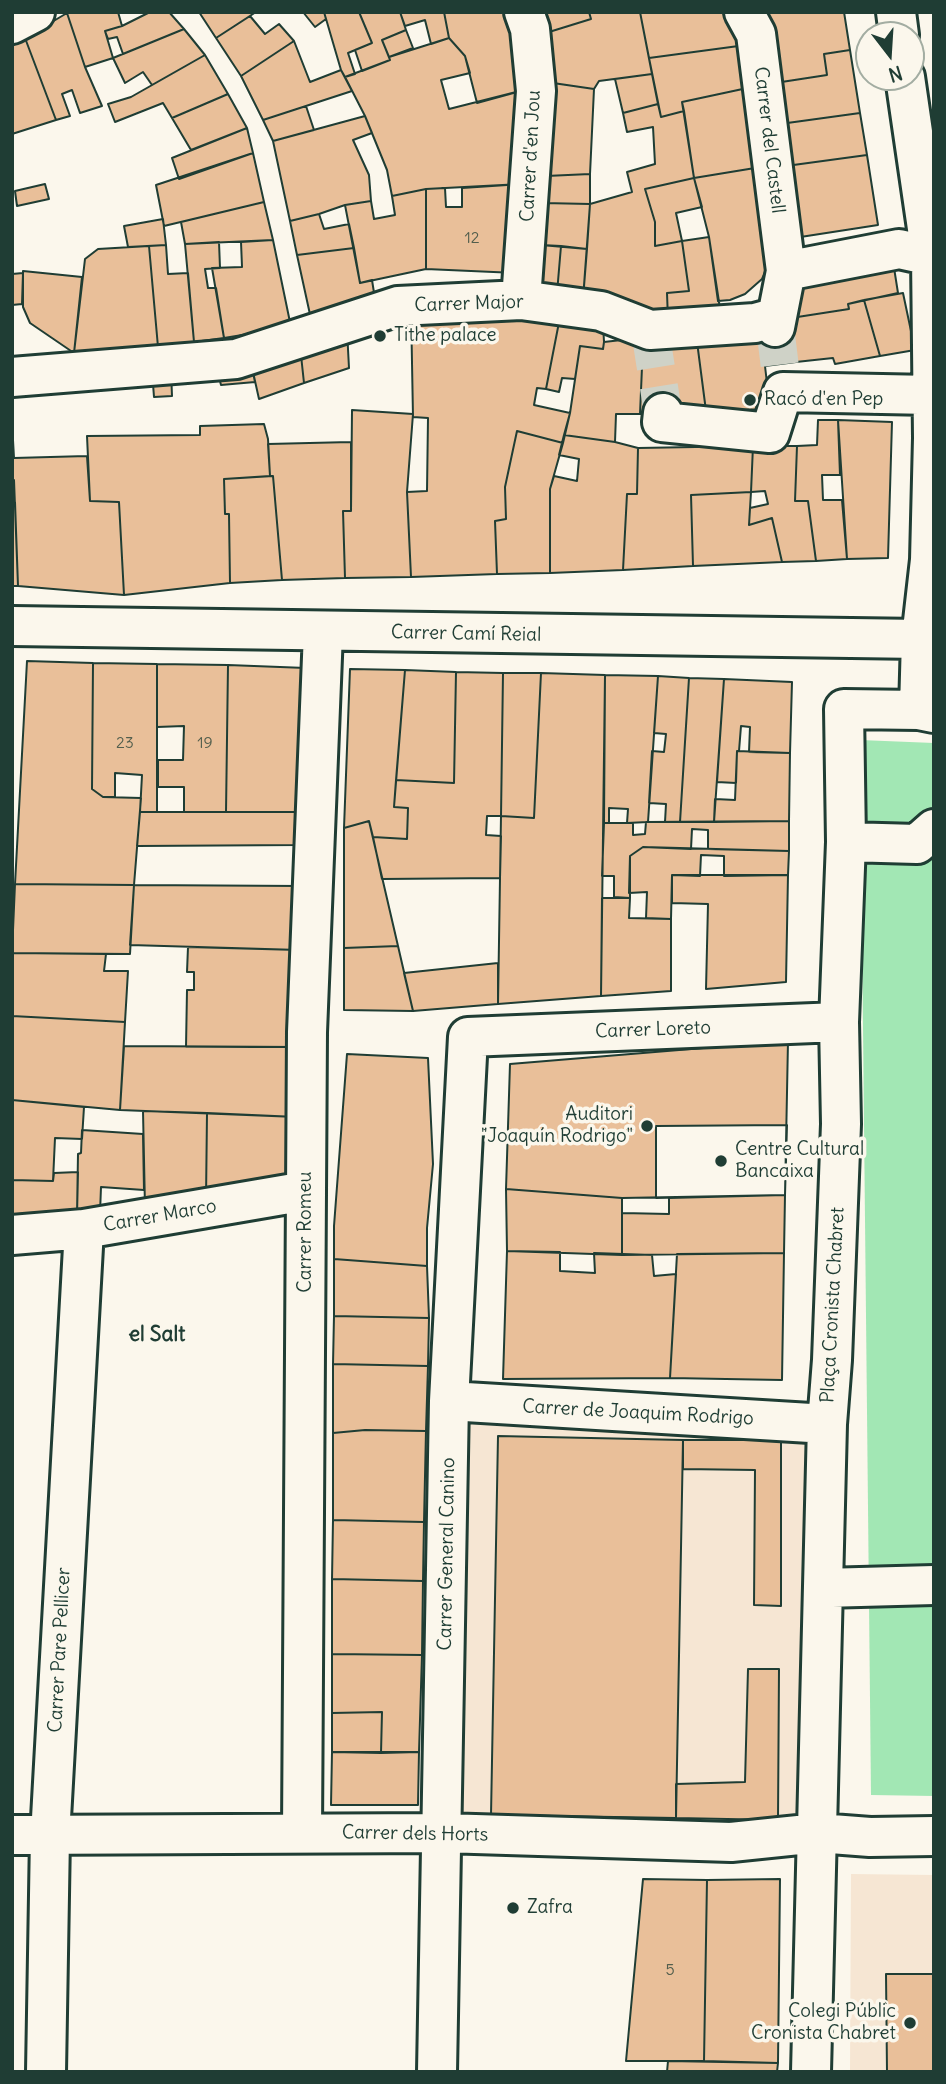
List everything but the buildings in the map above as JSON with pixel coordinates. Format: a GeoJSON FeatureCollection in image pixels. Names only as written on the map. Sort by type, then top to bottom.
{"type":"FeatureCollection","features":[{"type":"Feature","properties":{"kind":"street"},"geometry":{"type":"LineString","coordinates":[[12,24],[35,12]]}},
{"type":"Feature","properties":{"kind":"street","name":"Carrer d'en Jou"},"geometry":{"type":"LineString","coordinates":[[521,300],[536,91],[530,29],[524,12]]}},
{"type":"Feature","properties":{"kind":"street","name":"Carrer del Castell"},"geometry":{"type":"LineString","coordinates":[[744,12],[756,34],[786,271]]}},
{"type":"Feature","properties":{"kind":"street"},"geometry":{"type":"LineString","coordinates":[[907,91],[932,249],[933,438],[930,560],[921,639],[926,711]]}},
{"type":"Feature","properties":{"kind":"street"},"geometry":{"type":"LineString","coordinates":[[786,271],[899,249],[932,249]]}},
{"type":"Feature","properties":{"kind":"street","name":"Carrer Major"},"geometry":{"type":"LineString","coordinates":[[12,377],[236,359],[398,306],[521,300],[601,311],[650,330],[776,322],[786,271]]}},
{"type":"Feature","properties":{"kind":"street"},"geometry":{"type":"LineString","coordinates":[[663,412],[662,422],[770,433],[783,392],[931,395]]}},
{"type":"Feature","properties":{"kind":"street","name":"Carrer Camí Reial"},"geometry":{"type":"LineString","coordinates":[[12,626],[921,639]]}},
{"type":"Feature","properties":{"kind":"street","name":"Carrer Romeu"},"geometry":{"type":"LineString","coordinates":[[302,1833],[307,1032],[323,632]]}},
{"type":"Feature","properties":{"kind":"street","name":"Plaça Cronista Chabret"},"geometry":{"type":"LineString","coordinates":[[811,2072],[827,1424],[841,1124],[839,1022],[846,842],[844,709],[926,711]]}},
{"type":"Feature","properties":{"kind":"street"},"geometry":{"type":"LineString","coordinates":[[846,842],[917,844],[934,829]]}},
{"type":"Feature","properties":{"kind":"street","name":"Carrer Loreto"},"geometry":{"type":"LineString","coordinates":[[468,1037],[839,1022]]}},
{"type":"Feature","properties":{"kind":"street","name":"Carrer General Canino"},"geometry":{"type":"LineString","coordinates":[[437,2072],[449,1401],[468,1037]]}},
{"type":"Feature","properties":{"kind":"street","name":"Carrer Marco"},"geometry":{"type":"LineString","coordinates":[[12,1235],[84,1229],[306,1191]]}},
{"type":"Feature","properties":{"kind":"street","name":"Carrer Pare Pellicer"},"geometry":{"type":"LineString","coordinates":[[46,2072],[50,1836],[84,1229]]}},
{"type":"Feature","properties":{"kind":"street","name":"Carrer de Joaquim Rodrigo"},"geometry":{"type":"LineString","coordinates":[[449,1401],[827,1424]]}},
{"type":"Feature","properties":{"kind":"street"},"geometry":{"type":"LineString","coordinates":[[823,1588],[934,1585]]}},
{"type":"Feature","properties":{"kind":"street","name":"Carrer dels Horts"},"geometry":{"type":"LineString","coordinates":[[12,1835],[443,1833],[731,1842],[818,1833]]}},
{"type":"Feature","properties":{"kind":"street"},"geometry":{"type":"LineString","coordinates":[[818,1833],[870,1837],[934,1836]]}},
{"type":"Feature","properties":{"kind":"shaded area"},"geometry":{"type":"Polygon","coordinates":[[[449,1401],[827,1424],[818,1833],[443,1833],[449,1401]]]}},
{"type":"Feature","properties":{"kind":"shaded area"},"geometry":{"type":"Polygon","coordinates":[[[851,1874],[934,1875],[934,2072],[850,2072],[851,1874]]]}},
{"type":"Feature","properties":{"kind":"green space"},"geometry":{"type":"Polygon","coordinates":[[[860,740],[934,743],[934,1796],[871,1795],[860,740]]]}},
{"type":"Feature","properties":{"kind":"tunnel"},"geometry":{"type":"LineString","coordinates":[[775,327],[783,392]]}},
{"type":"Feature","properties":{"kind":"tunnel"},"geometry":{"type":"LineString","coordinates":[[650,330],[663,413]]}},
{"type":"Feature","properties":{"kind":"place","name":"Tithe palace"},"geometry":{"type":"Point","coordinates":[380,336]}},
{"type":"Feature","properties":{"kind":"place","name":"Racó d'en Pep"},"geometry":{"type":"Point","coordinates":[750,400]}},
{"type":"Feature","properties":{"kind":"place","name":"Auditori \"Joaquín Rodrigo\""},"geometry":{"type":"Point","coordinates":[647,1126]}},
{"type":"Feature","properties":{"kind":"place","name":"Centre Cultural Bancaixa"},"geometry":{"type":"Point","coordinates":[721,1161]}},
{"type":"Feature","properties":{"kind":"place","name":"Zafra"},"geometry":{"type":"Point","coordinates":[513,1908]}},
{"type":"Feature","properties":{"kind":"place","name":"Colegi Públic Cronista Chabret"},"geometry":{"type":"Point","coordinates":[910,2023]}},
{"type":"Feature","properties":{"kind":"district","name":"el Salt"},"geometry":{"type":"Point","coordinates":[157,1335]}}]}
